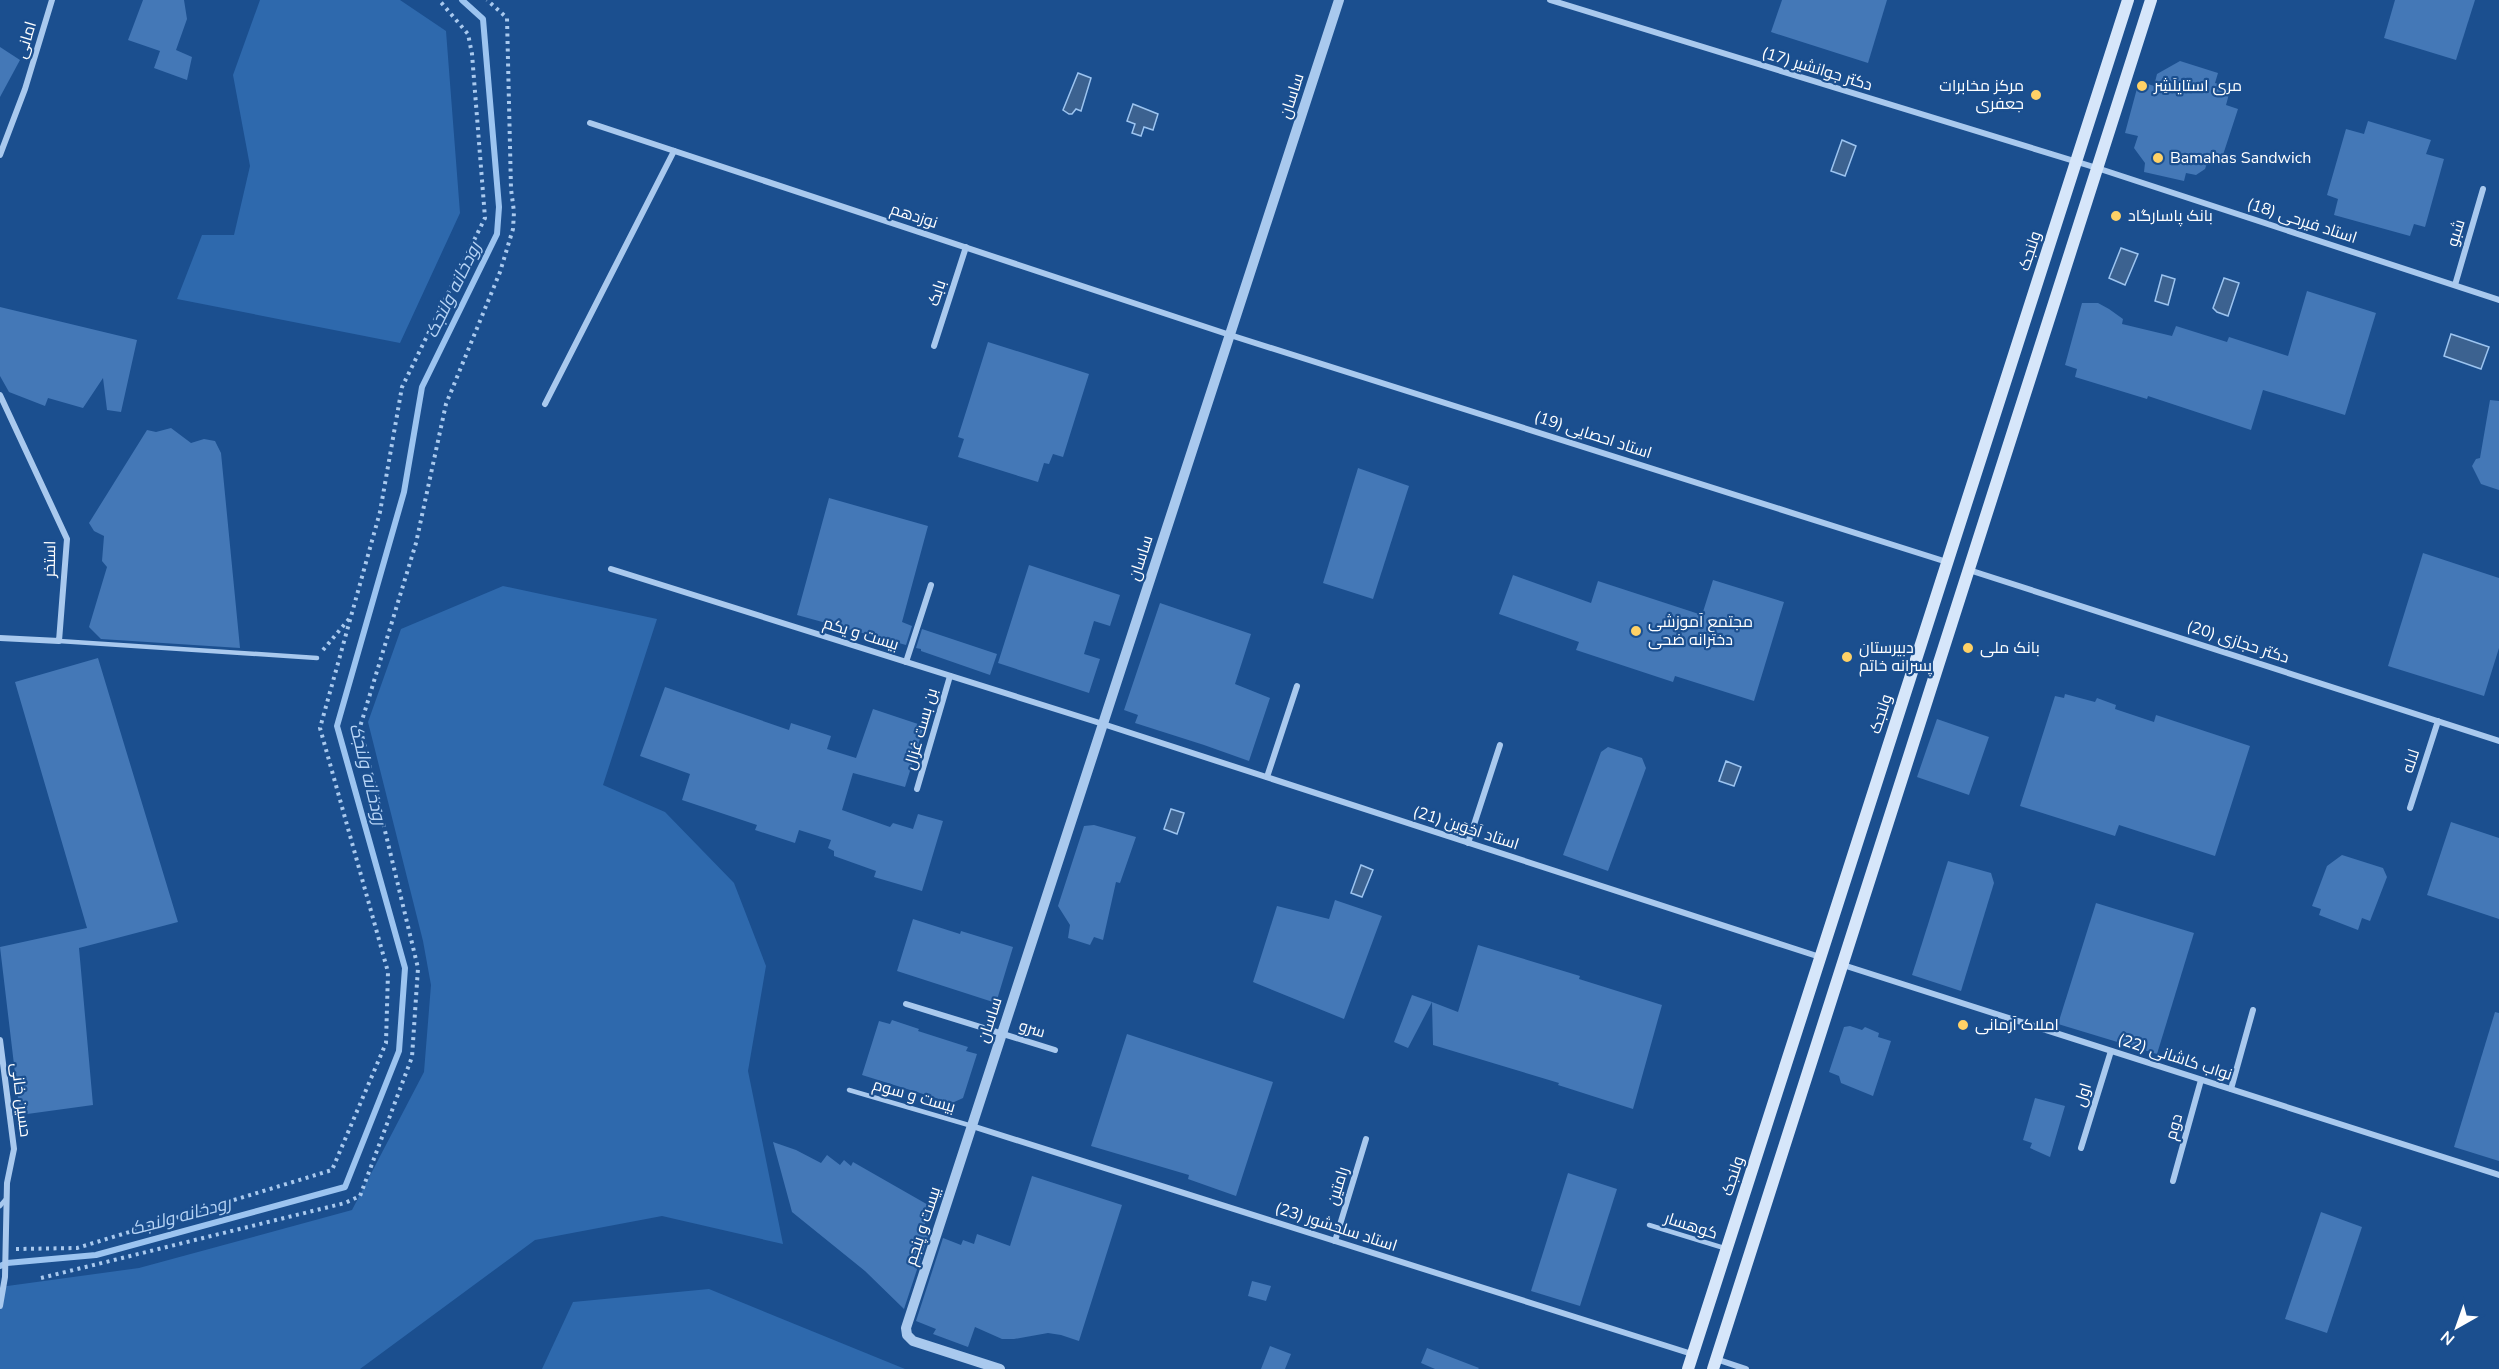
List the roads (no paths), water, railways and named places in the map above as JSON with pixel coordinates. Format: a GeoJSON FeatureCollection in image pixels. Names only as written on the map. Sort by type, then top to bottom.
{"type":"FeatureCollection","features":[{"type":"Feature","properties":{"kind":"main road","name":"ولنجک"},"geometry":{"type":"LineString","coordinates":[[1688,1369],[2128,0]]}},
{"type":"Feature","properties":{"kind":"main road"},"geometry":{"type":"LineString","coordinates":[[1715,1364],[2151,0]]}},
{"type":"Feature","properties":{"kind":"main road"},"geometry":{"type":"LineString","coordinates":[[1947,562],[1969,570]]}},
{"type":"Feature","properties":{"kind":"main road"},"geometry":{"type":"LineString","coordinates":[[1820,957],[1842,965]]}},
{"type":"Feature","properties":{"kind":"street","name":"امانی"},"geometry":{"type":"LineString","coordinates":[[0,155],[25,89],[52,0]]}},
{"type":"Feature","properties":{"kind":"street","name":"ساسان"},"geometry":{"type":"LineString","coordinates":[[972,1126],[1339,0]]}},
{"type":"Feature","properties":{"kind":"street","name":"دکتر جوانشیر (17)"},"geometry":{"type":"LineString","coordinates":[[1550,0],[2097,168]]}},
{"type":"Feature","properties":{"kind":"street","name":"نوزدهم"},"geometry":{"type":"LineString","coordinates":[[590,123],[1230,335]]}},
{"type":"Feature","properties":{"kind":"street"},"geometry":{"type":"LineString","coordinates":[[545,404],[674,151]]}},
{"type":"Feature","properties":{"kind":"street","name":"استاد فیرحی (18)"},"geometry":{"type":"LineString","coordinates":[[2097,168],[2499,300]]}},
{"type":"Feature","properties":{"kind":"street","name":"شبو"},"geometry":{"type":"LineString","coordinates":[[2455,285],[2483,189]]}},
{"type":"Feature","properties":{"kind":"street","name":"بابک"},"geometry":{"type":"LineString","coordinates":[[934,346],[966,247]]}},
{"type":"Feature","properties":{"kind":"street","name":"استاد احصایی (19)"},"geometry":{"type":"LineString","coordinates":[[1230,335],[1947,562]]}},
{"type":"Feature","properties":{"kind":"street","name":"استخر"},"geometry":{"type":"LineString","coordinates":[[0,395],[67,538],[59,641]]}},
{"type":"Feature","properties":{"kind":"street","name":"بیست و یکم"},"geometry":{"type":"LineString","coordinates":[[611,569],[1103,724]]}},
{"type":"Feature","properties":{"kind":"street","name":"دکتر حجازی (20)"},"geometry":{"type":"LineString","coordinates":[[1969,570],[2499,741]]}},
{"type":"Feature","properties":{"kind":"street"},"geometry":{"type":"LineString","coordinates":[[906,662],[931,585]]}},
{"type":"Feature","properties":{"kind":"street"},"geometry":{"type":"LineString","coordinates":[[0,638],[59,641]]}},
{"type":"Feature","properties":{"kind":"street","name":"بن بست غزال"},"geometry":{"type":"LineString","coordinates":[[917,789],[950,676]]}},
{"type":"Feature","properties":{"kind":"street"},"geometry":{"type":"LineString","coordinates":[[1267,777],[1297,686]]}},
{"type":"Feature","properties":{"kind":"street","name":"لاله"},"geometry":{"type":"LineString","coordinates":[[2410,808],[2438,721]]}},
{"type":"Feature","properties":{"kind":"street","name":"استاد اَخوَين (21)"},"geometry":{"type":"LineString","coordinates":[[1103,724],[1820,957]]}},
{"type":"Feature","properties":{"kind":"street"},"geometry":{"type":"LineString","coordinates":[[1468,843],[1500,744]]}},
{"type":"Feature","properties":{"kind":"street","name":"نواب کاشانی (22)"},"geometry":{"type":"LineString","coordinates":[[1842,965],[2499,1175]]}},
{"type":"Feature","properties":{"kind":"street","name":"سرو"},"geometry":{"type":"LineString","coordinates":[[906,1004],[1055,1050]]}},
{"type":"Feature","properties":{"kind":"street"},"geometry":{"type":"LineString","coordinates":[[2231,1089],[2253,1010]]}},
{"type":"Feature","properties":{"kind":"street","name":"حسین خانی"},"geometry":{"type":"LineString","coordinates":[[0,1040],[14,1149],[7,1183],[5,1277],[0,1306]]}},
{"type":"Feature","properties":{"kind":"street","name":"اول"},"geometry":{"type":"LineString","coordinates":[[2081,1148],[2112,1051]]}},
{"type":"Feature","properties":{"kind":"street","name":"دوم"},"geometry":{"type":"LineString","coordinates":[[2172,1181],[2201,1080]]}},
{"type":"Feature","properties":{"kind":"street","name":"استاد سلحشور (23)"},"geometry":{"type":"LineString","coordinates":[[972,1126],[1693,1354]]}},
{"type":"Feature","properties":{"kind":"street","name":"بیست و پنجم"},"geometry":{"type":"LineString","coordinates":[[972,1126],[906,1328],[907,1335],[913,1341],[1000,1369]]}},
{"type":"Feature","properties":{"kind":"street","name":"رامتین"},"geometry":{"type":"LineString","coordinates":[[1335,1241],[1366,1139]]}},
{"type":"Feature","properties":{"kind":"street"},"geometry":{"type":"LineString","coordinates":[[1715,1364],[1746,1369]]}},
{"type":"Feature","properties":{"kind":"lane"},"geometry":{"type":"LineString","coordinates":[[59,641],[317,658]]}},
{"type":"Feature","properties":{"kind":"lane","name":"بیست و سوم"},"geometry":{"type":"LineString","coordinates":[[849,1090],[972,1126]]}},
{"type":"Feature","properties":{"kind":"lane"},"geometry":{"type":"LineString","coordinates":[[0,1206],[6,1199]]}},
{"type":"Feature","properties":{"kind":"lane","name":"کوهسار"},"geometry":{"type":"LineString","coordinates":[[1649,1225],[1727,1249]]}},
{"type":"Feature","properties":{"kind":"waterway","name":"رودخانه ولنجک"},"geometry":{"type":"LineString","coordinates":[[0,1266],[7,1263],[96,1255],[345,1187],[399,1051],[405,968],[337,726],[404,492],[422,387],[497,234],[499,207],[483,19],[462,0]]}},
{"type":"Feature","properties":{"kind":"place","name":"مری استایلَشِر"},"geometry":{"type":"Point","coordinates":[2142,86]}},
{"type":"Feature","properties":{"kind":"place","name":"مرکز مخابرات جعفری"},"geometry":{"type":"Point","coordinates":[2036,95]}},
{"type":"Feature","properties":{"kind":"place","name":"Bamahas Sandwich"},"geometry":{"type":"Point","coordinates":[2158,158]}},
{"type":"Feature","properties":{"kind":"place","name":"بانک پاسارگاد"},"geometry":{"type":"Point","coordinates":[2116,216]}},
{"type":"Feature","properties":{"kind":"place","name":"مجتمع آموزشی دخترانه ضحی"},"geometry":{"type":"Point","coordinates":[1636,631]}},
{"type":"Feature","properties":{"kind":"place","name":"بانک ملی"},"geometry":{"type":"Point","coordinates":[1968,648]}},
{"type":"Feature","properties":{"kind":"place","name":"دبیرستان پسرانه خاتم"},"geometry":{"type":"Point","coordinates":[1847,657]}},
{"type":"Feature","properties":{"kind":"place","name":"املاک آرمانی"},"geometry":{"type":"Point","coordinates":[1963,1025]}}]}
